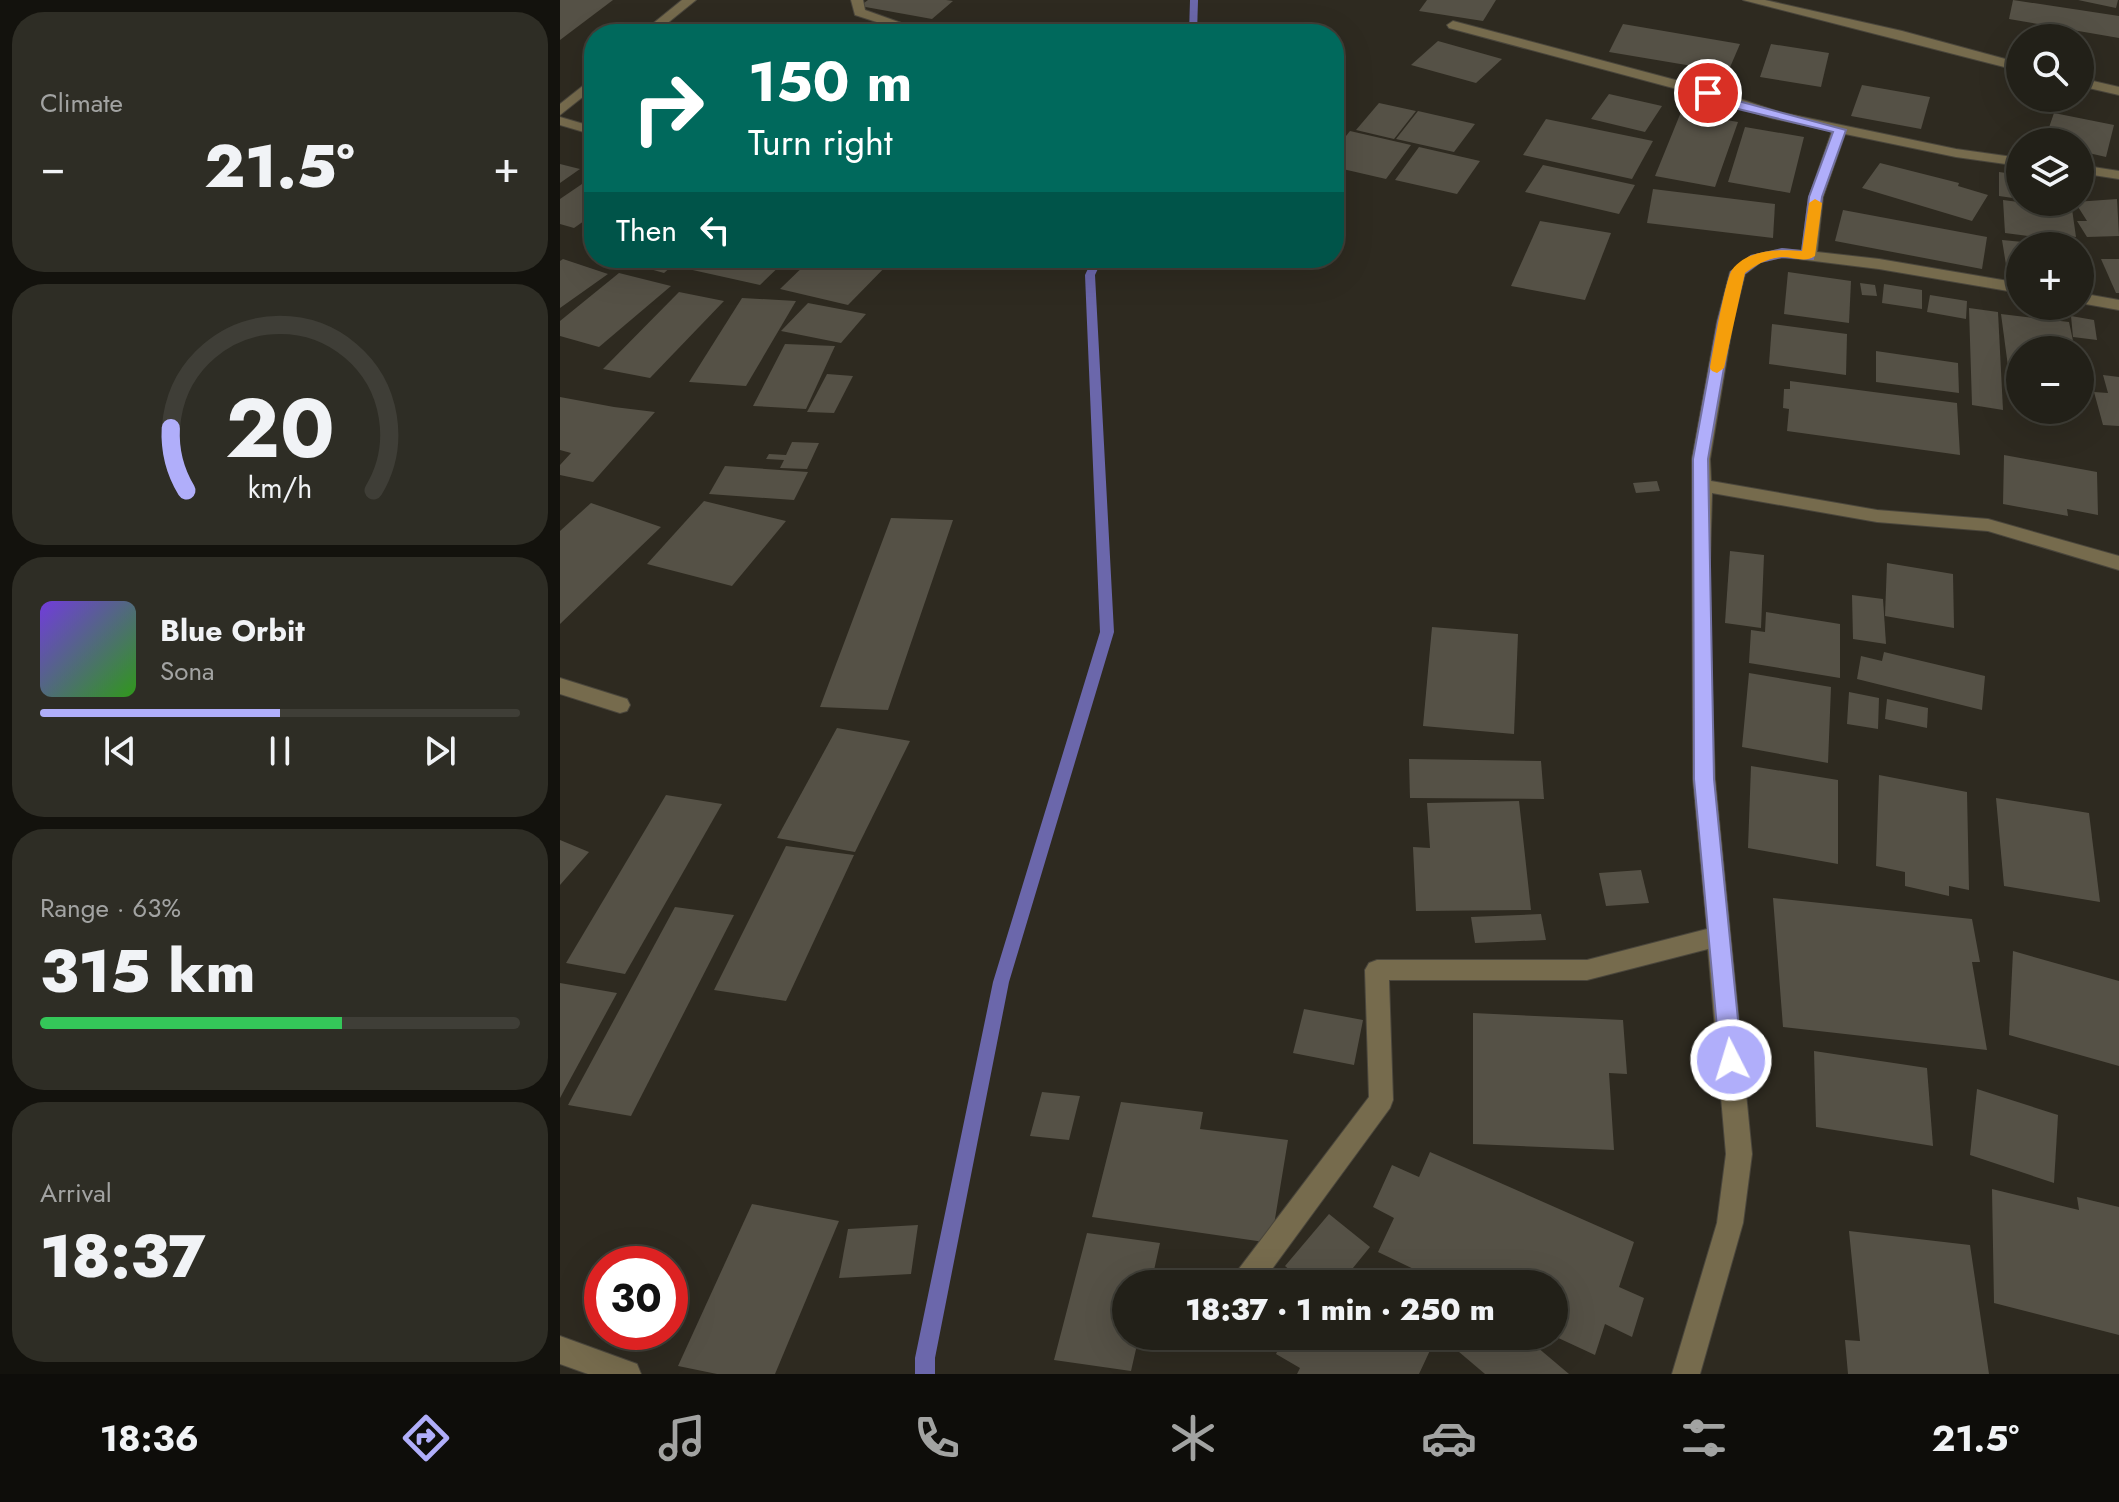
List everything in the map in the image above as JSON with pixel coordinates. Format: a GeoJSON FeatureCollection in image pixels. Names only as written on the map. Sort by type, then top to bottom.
{"type":"FeatureCollection","features":[{"type":"Feature","properties":{"kind":"street"},"geometry":{"type":"LineString","coordinates":[[657,24],[690,0]]}},
{"type":"Feature","properties":{"kind":"street"},"geometry":{"type":"LineString","coordinates":[[857,0],[859,12],[896,24]]}},
{"type":"Feature","properties":{"kind":"street"},"geometry":{"type":"LineString","coordinates":[[1749,0],[1902,35],[2006,63]]}},
{"type":"Feature","properties":{"kind":"street"},"geometry":{"type":"LineString","coordinates":[[1453,25],[1708,93],[1750,109],[1839,130],[2006,160]]}},
{"type":"Feature","properties":{"kind":"street"},"geometry":{"type":"LineString","coordinates":[[2094,85],[2119,91]]}},
{"type":"Feature","properties":{"kind":"street"},"geometry":{"type":"LineString","coordinates":[[560,111],[584,90]]}},
{"type":"Feature","properties":{"kind":"street"},"geometry":{"type":"LineString","coordinates":[[560,121],[584,128]]}},
{"type":"Feature","properties":{"kind":"street"},"geometry":{"type":"LineString","coordinates":[[1809,256],[1816,197],[1839,130]]}},
{"type":"Feature","properties":{"kind":"street"},"geometry":{"type":"LineString","coordinates":[[2094,171],[2119,175]]}},
{"type":"Feature","properties":{"kind":"street"},"geometry":{"type":"LineString","coordinates":[[1686,1374],[1730,1223],[1739,1154],[1704,779],[1700,598],[1701,459],[1725,322],[1738,272],[1756,259],[1782,253],[1879,264],[2006,286]]}},
{"type":"Feature","properties":{"kind":"street"},"geometry":{"type":"LineString","coordinates":[[2094,301],[2119,305]]}},
{"type":"Feature","properties":{"kind":"street"},"geometry":{"type":"LineString","coordinates":[[1703,486],[1877,516],[1988,525],[2119,563]]}},
{"type":"Feature","properties":{"kind":"street"},"geometry":{"type":"LineString","coordinates":[[560,686],[620,705]]}},
{"type":"Feature","properties":{"kind":"street"},"geometry":{"type":"LineString","coordinates":[[1255,1270],[1381,1100],[1377,970],[1587,970],[1720,936]]}},
{"type":"Feature","properties":{"kind":"street"},"geometry":{"type":"LineString","coordinates":[[560,1350],[627,1374]]}},
{"type":"Feature","properties":{"kind":"building"},"geometry":{"type":"Polygon","coordinates":[[[560,0],[613,0],[560,40],[560,0]]]}},
{"type":"Feature","properties":{"kind":"building"},"geometry":{"type":"Polygon","coordinates":[[[868,0],[953,1],[932,19],[860,6],[868,0]]]}},
{"type":"Feature","properties":{"kind":"building"},"geometry":{"type":"Polygon","coordinates":[[[1427,0],[1496,0],[1483,21],[1419,11],[1427,0]]]}},
{"type":"Feature","properties":{"kind":"building"},"geometry":{"type":"Polygon","coordinates":[[[2013,0],[2119,16],[2119,38],[2094,34],[2094,24],[2038,24],[2009,19],[2013,0]]]}},
{"type":"Feature","properties":{"kind":"building"},"geometry":{"type":"Polygon","coordinates":[[[2078,0],[2118,0],[2116,8],[2078,0]]]}},
{"type":"Feature","properties":{"kind":"building"},"geometry":{"type":"Polygon","coordinates":[[[1623,24],[1740,44],[1728,72],[1609,52],[1623,24]]]}},
{"type":"Feature","properties":{"kind":"building"},"geometry":{"type":"Polygon","coordinates":[[[1438,41],[1502,59],[1476,83],[1411,65],[1438,41]]]}},
{"type":"Feature","properties":{"kind":"building"},"geometry":{"type":"Polygon","coordinates":[[[1771,44],[1829,53],[1821,87],[1760,77],[1771,44]]]}},
{"type":"Feature","properties":{"kind":"building"},"geometry":{"type":"Polygon","coordinates":[[[1862,85],[1930,97],[1921,129],[1851,116],[1862,85]]]}},
{"type":"Feature","properties":{"kind":"building"},"geometry":{"type":"Polygon","coordinates":[[[1609,94],[1662,106],[1645,132],[1591,119],[1609,94]]]}},
{"type":"Feature","properties":{"kind":"building"},"geometry":{"type":"Polygon","coordinates":[[[1379,103],[1416,111],[1394,139],[1356,130],[1379,103]]]}},
{"type":"Feature","properties":{"kind":"building"},"geometry":{"type":"Polygon","coordinates":[[[1418,111],[1475,124],[1454,152],[1396,139],[1418,111]]]}},
{"type":"Feature","properties":{"kind":"building"},"geometry":{"type":"Polygon","coordinates":[[[1681,112],[1738,122],[1715,187],[1655,176],[1681,112]]]}},
{"type":"Feature","properties":{"kind":"building"},"geometry":{"type":"Polygon","coordinates":[[[2054,113],[2114,125],[2106,157],[2094,154],[2094,128],[2049,128],[2054,113]]]}},
{"type":"Feature","properties":{"kind":"building"},"geometry":{"type":"Polygon","coordinates":[[[1546,119],[1653,141],[1632,179],[1523,155],[1546,119]]]}},
{"type":"Feature","properties":{"kind":"building"},"geometry":{"type":"Polygon","coordinates":[[[1745,127],[1804,137],[1790,193],[1728,182],[1745,127]]]}},
{"type":"Feature","properties":{"kind":"building"},"geometry":{"type":"Polygon","coordinates":[[[1350,131],[1411,145],[1386,179],[1344,169],[1344,138],[1350,131]]]}},
{"type":"Feature","properties":{"kind":"building"},"geometry":{"type":"Polygon","coordinates":[[[1419,147],[1480,161],[1457,194],[1395,180],[1419,147]]]}},
{"type":"Feature","properties":{"kind":"building"},"geometry":{"type":"Polygon","coordinates":[[[1880,163],[1959,183],[1958,186],[1988,195],[1972,221],[1862,188],[1880,163]]]}},
{"type":"Feature","properties":{"kind":"building"},"geometry":{"type":"Polygon","coordinates":[[[560,164],[580,169],[560,183],[560,164]]]}},
{"type":"Feature","properties":{"kind":"building"},"geometry":{"type":"Polygon","coordinates":[[[1543,165],[1635,185],[1619,214],[1525,192],[1543,165]]]}},
{"type":"Feature","properties":{"kind":"building"},"geometry":{"type":"Polygon","coordinates":[[[1999,172],[2006,173],[2006,197],[1999,196],[1999,172]]]}},
{"type":"Feature","properties":{"kind":"building"},"geometry":{"type":"Polygon","coordinates":[[[584,184],[584,221],[574,228],[560,224],[560,199],[584,184]]]}},
{"type":"Feature","properties":{"kind":"building"},"geometry":{"type":"Polygon","coordinates":[[[1653,189],[1775,204],[1773,238],[1647,223],[1653,189]]]}},
{"type":"Feature","properties":{"kind":"building"},"geometry":{"type":"Polygon","coordinates":[[[2117,199],[2119,236],[2094,237],[2094,232],[2084,232],[2077,221],[2087,221],[2084,216],[2094,216],[2094,201],[2117,199]]]}},
{"type":"Feature","properties":{"kind":"building"},"geometry":{"type":"Polygon","coordinates":[[[2003,200],[2006,200],[2006,216],[2073,216],[2075,232],[2006,232],[2003,200]]]}},
{"type":"Feature","properties":{"kind":"building"},"geometry":{"type":"Polygon","coordinates":[[[1843,210],[1987,237],[1982,269],[1835,241],[1843,210]]]}},
{"type":"Feature","properties":{"kind":"building"},"geometry":{"type":"Polygon","coordinates":[[[1540,221],[1611,233],[1585,300],[1511,286],[1540,221]]]}},
{"type":"Feature","properties":{"kind":"building"},"geometry":{"type":"Polygon","coordinates":[[[2002,240],[2006,240],[2006,265],[2002,240]]]}},
{"type":"Feature","properties":{"kind":"building"},"geometry":{"type":"Polygon","coordinates":[[[563,259],[608,274],[560,308],[560,261],[563,259]]]}},
{"type":"Feature","properties":{"kind":"building"},"geometry":{"type":"Polygon","coordinates":[[[2101,259],[2119,259],[2119,293],[2116,293],[2101,259]]]}},
{"type":"Feature","properties":{"kind":"building"},"geometry":{"type":"Polygon","coordinates":[[[646,268],[670,268],[664,273],[646,268]]]}},
{"type":"Feature","properties":{"kind":"building"},"geometry":{"type":"Polygon","coordinates":[[[689,268],[778,268],[760,285],[689,268]]]}},
{"type":"Feature","properties":{"kind":"building"},"geometry":{"type":"Polygon","coordinates":[[[802,268],[884,268],[848,305],[780,289],[802,268]]]}},
{"type":"Feature","properties":{"kind":"building"},"geometry":{"type":"Polygon","coordinates":[[[1788,272],[1851,281],[1849,323],[1784,314],[1788,272]]]}},
{"type":"Feature","properties":{"kind":"building"},"geometry":{"type":"Polygon","coordinates":[[[619,273],[671,286],[599,347],[560,336],[560,321],[619,273]]]}},
{"type":"Feature","properties":{"kind":"building"},"geometry":{"type":"Polygon","coordinates":[[[1860,283],[1875,285],[1877,296],[1862,295],[1860,283]]]}},
{"type":"Feature","properties":{"kind":"building"},"geometry":{"type":"Polygon","coordinates":[[[1884,284],[1922,290],[1922,309],[1882,303],[1884,284]]]}},
{"type":"Feature","properties":{"kind":"building"},"geometry":{"type":"Polygon","coordinates":[[[679,292],[724,301],[650,378],[603,369],[679,292]]]}},
{"type":"Feature","properties":{"kind":"building"},"geometry":{"type":"Polygon","coordinates":[[[1930,295],[1967,301],[1966,319],[1927,312],[1930,295]]]}},
{"type":"Feature","properties":{"kind":"building"},"geometry":{"type":"Polygon","coordinates":[[[742,298],[796,301],[746,386],[689,382],[742,298]]]}},
{"type":"Feature","properties":{"kind":"building"},"geometry":{"type":"Polygon","coordinates":[[[808,303],[866,314],[841,343],[781,331],[808,303]]]}},
{"type":"Feature","properties":{"kind":"building"},"geometry":{"type":"Polygon","coordinates":[[[1969,308],[1998,312],[2003,410],[1972,405],[1969,308]]]}},
{"type":"Feature","properties":{"kind":"building"},"geometry":{"type":"Polygon","coordinates":[[[2001,314],[2006,315],[2006,320],[2069,322],[2072,336],[2006,336],[2006,352],[2001,314]]]}},
{"type":"Feature","properties":{"kind":"building"},"geometry":{"type":"Polygon","coordinates":[[[2071,320],[2094,320],[2097,340],[2094,336],[2073,336],[2071,320]]]}},
{"type":"Feature","properties":{"kind":"building"},"geometry":{"type":"Polygon","coordinates":[[[1772,324],[1847,334],[1846,375],[1769,364],[1772,324]]]}},
{"type":"Feature","properties":{"kind":"building"},"geometry":{"type":"Polygon","coordinates":[[[785,344],[835,346],[806,409],[753,406],[785,344]]]}},
{"type":"Feature","properties":{"kind":"building"},"geometry":{"type":"Polygon","coordinates":[[[1876,351],[1958,363],[1959,393],[1876,382],[1876,351]]]}},
{"type":"Feature","properties":{"kind":"building"},"geometry":{"type":"Polygon","coordinates":[[[827,374],[853,376],[834,413],[807,412],[827,374]]]}},
{"type":"Feature","properties":{"kind":"building"},"geometry":{"type":"Polygon","coordinates":[[[2103,375],[2119,377],[2119,426],[2103,425],[2094,392],[2108,393],[2103,375]]]}},
{"type":"Feature","properties":{"kind":"building"},"geometry":{"type":"Polygon","coordinates":[[[1790,381],[1957,403],[1960,455],[1787,431],[1789,409],[1783,408],[1784,389],[1790,389],[1790,381]]]}},
{"type":"Feature","properties":{"kind":"building"},"geometry":{"type":"Polygon","coordinates":[[[560,397],[655,412],[593,482],[560,475],[560,465],[571,453],[560,450],[560,397]]]}},
{"type":"Feature","properties":{"kind":"building"},"geometry":{"type":"Polygon","coordinates":[[[792,442],[819,443],[807,469],[780,468],[784,460],[766,459],[769,454],[786,455],[792,442]]]}},
{"type":"Feature","properties":{"kind":"building"},"geometry":{"type":"Polygon","coordinates":[[[2004,455],[2097,472],[2098,515],[2067,509],[2068,516],[2003,504],[2004,455]]]}},
{"type":"Feature","properties":{"kind":"building"},"geometry":{"type":"Polygon","coordinates":[[[725,466],[808,472],[794,500],[709,494],[725,466]]]}},
{"type":"Feature","properties":{"kind":"building"},"geometry":{"type":"Polygon","coordinates":[[[1657,481],[1660,491],[1636,493],[1633,483],[1657,481]]]}},
{"type":"Feature","properties":{"kind":"building"},"geometry":{"type":"Polygon","coordinates":[[[704,501],[786,521],[732,586],[647,564],[704,501]]]}},
{"type":"Feature","properties":{"kind":"building"},"geometry":{"type":"Polygon","coordinates":[[[591,503],[661,527],[560,624],[560,531],[591,503]]]}},
{"type":"Feature","properties":{"kind":"building"},"geometry":{"type":"Polygon","coordinates":[[[891,518],[953,520],[888,710],[820,707],[891,518]]]}},
{"type":"Feature","properties":{"kind":"building"},"geometry":{"type":"Polygon","coordinates":[[[1730,551],[1764,555],[1761,628],[1725,623],[1730,551]]]}},
{"type":"Feature","properties":{"kind":"building"},"geometry":{"type":"Polygon","coordinates":[[[1887,563],[1953,574],[1954,628],[1885,616],[1887,563]]]}},
{"type":"Feature","properties":{"kind":"building"},"geometry":{"type":"Polygon","coordinates":[[[1852,595],[1883,599],[1886,644],[1853,639],[1852,595]]]}},
{"type":"Feature","properties":{"kind":"building"},"geometry":{"type":"Polygon","coordinates":[[[1766,612],[1840,624],[1840,678],[1749,663],[1751,630],[1765,632],[1766,612]]]}},
{"type":"Feature","properties":{"kind":"building"},"geometry":{"type":"Polygon","coordinates":[[[1432,627],[1518,634],[1514,734],[1423,726],[1432,627]]]}},
{"type":"Feature","properties":{"kind":"building"},"geometry":{"type":"Polygon","coordinates":[[[1884,652],[1985,676],[1982,710],[1857,679],[1861,656],[1882,661],[1884,652]]]}},
{"type":"Feature","properties":{"kind":"building"},"geometry":{"type":"Polygon","coordinates":[[[1749,673],[1831,687],[1828,763],[1742,747],[1749,673]]]}},
{"type":"Feature","properties":{"kind":"building"},"geometry":{"type":"Polygon","coordinates":[[[1849,692],[1879,698],[1878,729],[1847,724],[1849,692]]]}},
{"type":"Feature","properties":{"kind":"building"},"geometry":{"type":"Polygon","coordinates":[[[1887,699],[1928,708],[1927,728],[1885,719],[1887,699]]]}},
{"type":"Feature","properties":{"kind":"building"},"geometry":{"type":"Polygon","coordinates":[[[837,728],[910,741],[855,852],[777,838],[837,728]]]}},
{"type":"Feature","properties":{"kind":"building"},"geometry":{"type":"Polygon","coordinates":[[[1409,759],[1541,761],[1544,799],[1410,798],[1409,759]]]}},
{"type":"Feature","properties":{"kind":"building"},"geometry":{"type":"Polygon","coordinates":[[[1751,766],[1838,780],[1838,864],[1748,848],[1751,766]]]}},
{"type":"Feature","properties":{"kind":"building"},"geometry":{"type":"Polygon","coordinates":[[[1879,775],[1967,792],[1969,890],[1949,886],[1949,896],[1905,886],[1905,872],[1876,866],[1879,775]]]}},
{"type":"Feature","properties":{"kind":"building"},"geometry":{"type":"Polygon","coordinates":[[[666,795],[722,804],[625,974],[566,963],[666,795]]]}},
{"type":"Feature","properties":{"kind":"building"},"geometry":{"type":"Polygon","coordinates":[[[1996,798],[2089,813],[2100,902],[2004,886],[1996,798]]]}},
{"type":"Feature","properties":{"kind":"building"},"geometry":{"type":"Polygon","coordinates":[[[1519,801],[1531,910],[1416,911],[1413,847],[1430,848],[1427,803],[1519,801]]]}},
{"type":"Feature","properties":{"kind":"building"},"geometry":{"type":"Polygon","coordinates":[[[560,840],[589,852],[560,885],[560,840]]]}},
{"type":"Feature","properties":{"kind":"building"},"geometry":{"type":"Polygon","coordinates":[[[786,846],[854,855],[786,1001],[714,990],[786,846]]]}},
{"type":"Feature","properties":{"kind":"building"},"geometry":{"type":"Polygon","coordinates":[[[1641,870],[1649,903],[1606,906],[1599,873],[1641,870]]]}},
{"type":"Feature","properties":{"kind":"building"},"geometry":{"type":"Polygon","coordinates":[[[1773,898],[1972,919],[1980,962],[1972,962],[1987,1050],[1783,1027],[1773,898]]]}},
{"type":"Feature","properties":{"kind":"building"},"geometry":{"type":"Polygon","coordinates":[[[675,907],[734,915],[631,1116],[568,1105],[675,907]]]}},
{"type":"Feature","properties":{"kind":"building"},"geometry":{"type":"Polygon","coordinates":[[[1541,914],[1546,940],[1475,943],[1471,917],[1541,914]]]}},
{"type":"Feature","properties":{"kind":"building"},"geometry":{"type":"Polygon","coordinates":[[[2013,951],[2119,981],[2119,1066],[2009,1035],[2013,951]]]}},
{"type":"Feature","properties":{"kind":"building"},"geometry":{"type":"Polygon","coordinates":[[[560,983],[617,993],[560,1098],[560,983]]]}},
{"type":"Feature","properties":{"kind":"building"},"geometry":{"type":"Polygon","coordinates":[[[1304,1009],[1363,1020],[1354,1065],[1293,1053],[1304,1009]]]}},
{"type":"Feature","properties":{"kind":"building"},"geometry":{"type":"Polygon","coordinates":[[[1473,1013],[1623,1020],[1627,1074],[1609,1073],[1614,1150],[1473,1144],[1473,1013]]]}},
{"type":"Feature","properties":{"kind":"building"},"geometry":{"type":"Polygon","coordinates":[[[1814,1051],[1927,1068],[1933,1146],[1816,1127],[1814,1051]]]}},
{"type":"Feature","properties":{"kind":"building"},"geometry":{"type":"Polygon","coordinates":[[[1977,1089],[2058,1115],[2054,1183],[1970,1155],[1977,1089]]]}},
{"type":"Feature","properties":{"kind":"building"},"geometry":{"type":"Polygon","coordinates":[[[1042,1092],[1080,1096],[1069,1140],[1030,1136],[1042,1092]]]}},
{"type":"Feature","properties":{"kind":"building"},"geometry":{"type":"Polygon","coordinates":[[[1121,1102],[1203,1112],[1200,1129],[1288,1140],[1271,1243],[1092,1217],[1121,1102]]]}},
{"type":"Feature","properties":{"kind":"building"},"geometry":{"type":"Polygon","coordinates":[[[1430,1152],[1634,1242],[1619,1287],[1644,1298],[1632,1337],[1605,1324],[1595,1355],[1568,1342],[1568,1270],[1416,1270],[1378,1252],[1394,1218],[1373,1207],[1392,1165],[1419,1177],[1430,1152]]]}},
{"type":"Feature","properties":{"kind":"building"},"geometry":{"type":"Polygon","coordinates":[[[1992,1189],[2079,1210],[2077,1197],[2119,1207],[2119,1335],[1994,1303],[1992,1189]]]}},
{"type":"Feature","properties":{"kind":"building"},"geometry":{"type":"Polygon","coordinates":[[[752,1204],[839,1221],[775,1374],[717,1374],[678,1366],[688,1350],[752,1204]]]}},
{"type":"Feature","properties":{"kind":"building"},"geometry":{"type":"Polygon","coordinates":[[[1329,1214],[1370,1247],[1351,1270],[1290,1270],[1285,1266],[1329,1214]]]}},
{"type":"Feature","properties":{"kind":"building"},"geometry":{"type":"Polygon","coordinates":[[[918,1225],[911,1274],[839,1278],[848,1229],[918,1225]]]}},
{"type":"Feature","properties":{"kind":"building"},"geometry":{"type":"Polygon","coordinates":[[[1849,1231],[1970,1245],[1989,1374],[1848,1374],[1845,1340],[1860,1341],[1849,1231]]]}},
{"type":"Feature","properties":{"kind":"building"},"geometry":{"type":"Polygon","coordinates":[[[1087,1233],[1160,1243],[1154,1270],[1112,1270],[1112,1350],[1136,1350],[1131,1371],[1054,1360],[1087,1233]]]}},
{"type":"Feature","properties":{"kind":"building"},"geometry":{"type":"Polygon","coordinates":[[[1278,1350],[1430,1350],[1419,1374],[1297,1374],[1300,1368],[1276,1354],[1278,1350]]]}},
{"type":"Feature","properties":{"kind":"building"},"geometry":{"type":"Polygon","coordinates":[[[1457,1350],[1541,1350],[1569,1374],[1485,1374],[1457,1350]]]}},
{"type":"Feature","properties":{"kind":"waterway"},"geometry":{"type":"LineString","coordinates":[[1193,24],[1194,0]]}},
{"type":"Feature","properties":{"kind":"waterway"},"geometry":{"type":"LineString","coordinates":[[925,1374],[925,1358],[1001,982],[1107,632],[1090,275],[1093,268]]}},
{"type":"Feature","properties":{"kind":"slow traffic"},"geometry":{"type":"LineString","coordinates":[[1717,368],[1738,272],[1756,259],[1782,253],[1809,256],[1815,203]]}},
{"type":"Feature","properties":{"kind":"route"},"geometry":{"type":"LineString","coordinates":[[1708,93],[1738,105],[1839,130],[1816,197],[1809,256],[1782,253],[1756,259],[1738,272],[1725,322],[1701,459],[1704,779],[1731,1060]]}}]}
